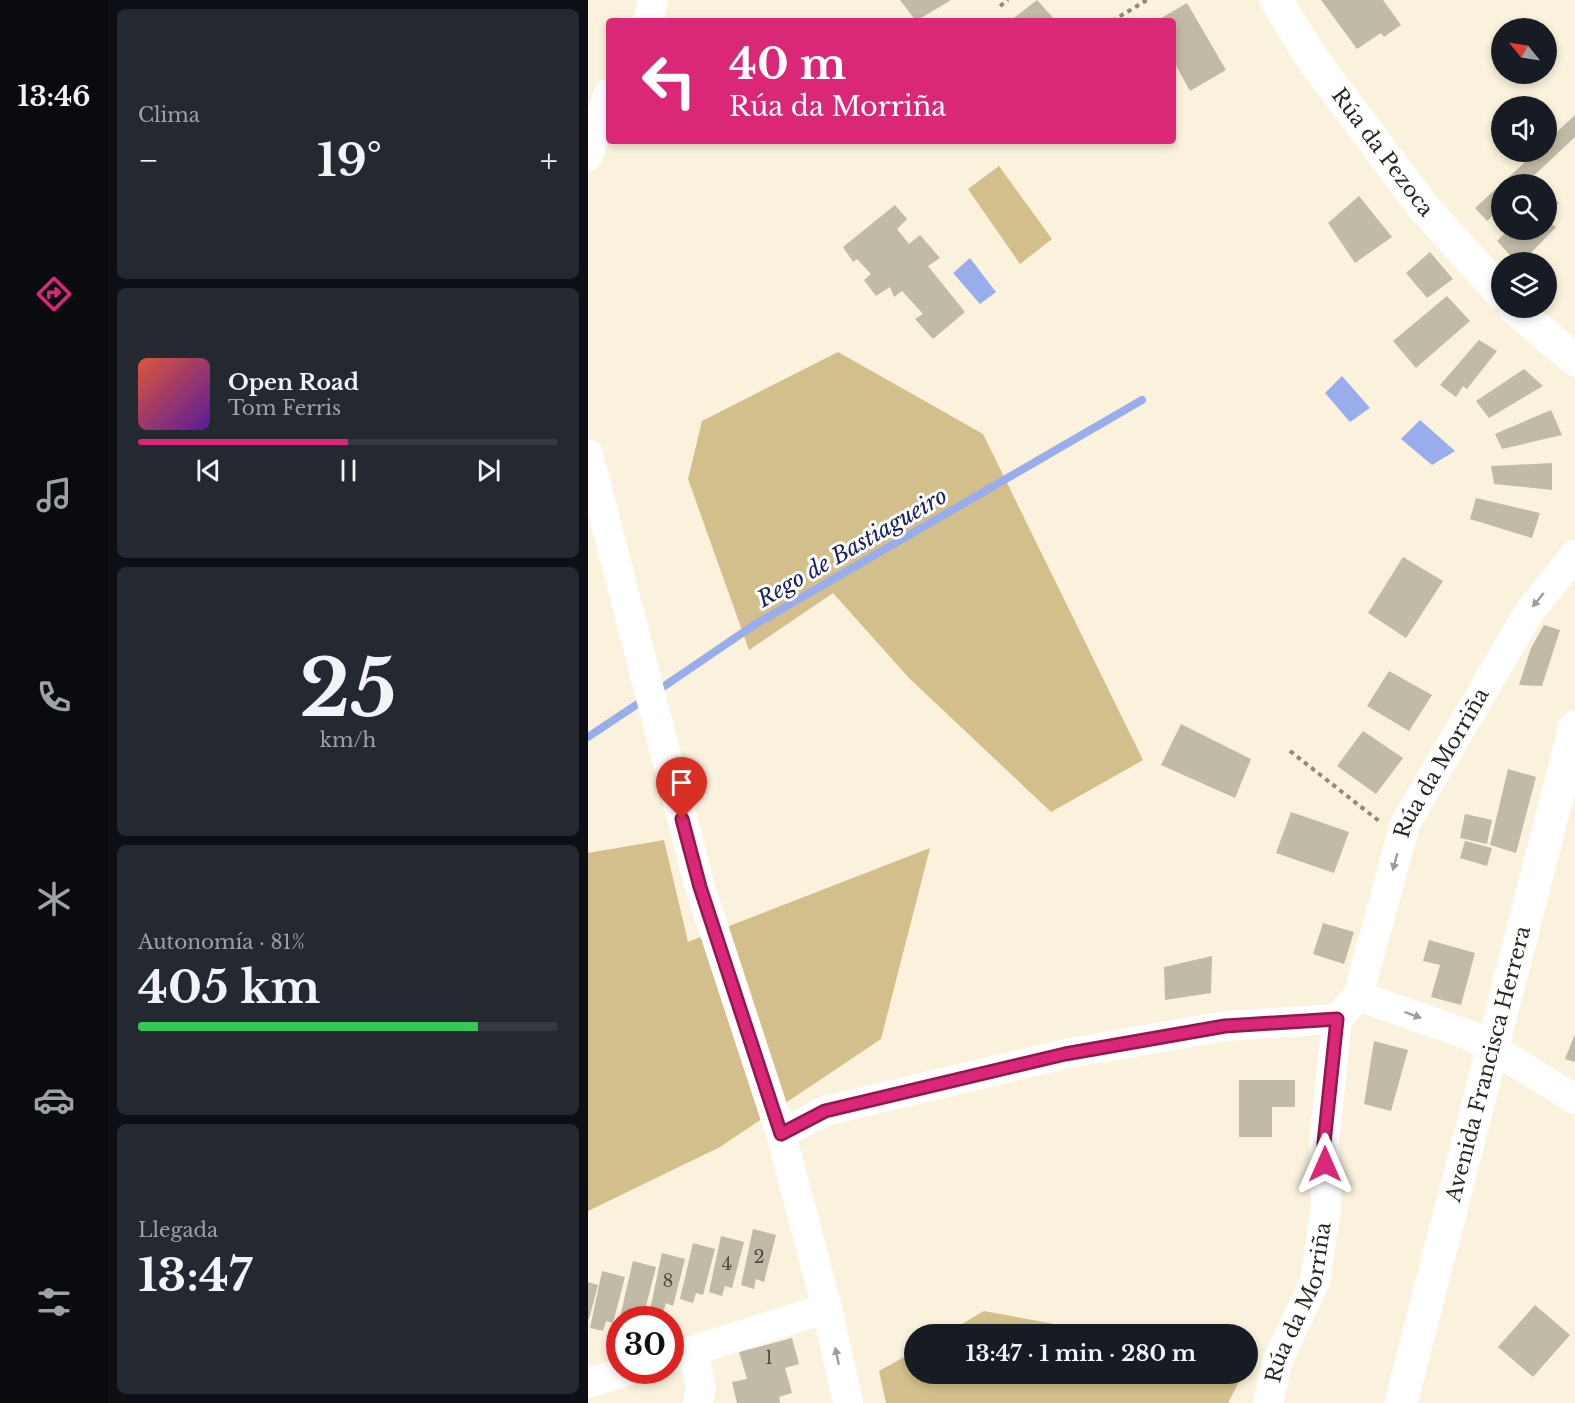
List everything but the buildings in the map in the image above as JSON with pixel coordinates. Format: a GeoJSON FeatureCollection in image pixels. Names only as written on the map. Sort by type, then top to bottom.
{"type":"FeatureCollection","features":[{"type":"Feature","properties":{"kind":"street"},"geometry":{"type":"LineString","coordinates":[[649,18],[653,0]]}},
{"type":"Feature","properties":{"kind":"street","name":"Rúa da Pezoca"},"geometry":{"type":"LineString","coordinates":[[1276,0],[1311,57],[1424,208],[1491,282]]}},
{"type":"Feature","properties":{"kind":"street"},"geometry":{"type":"LineString","coordinates":[[588,156],[606,102]]}},
{"type":"Feature","properties":{"kind":"street"},"geometry":{"type":"LineString","coordinates":[[1526,318],[1575,360]]}},
{"type":"Feature","properties":{"kind":"street"},"geometry":{"type":"LineString","coordinates":[[588,454],[700,887],[781,1134],[827,1308],[848,1403]]}},
{"type":"Feature","properties":{"kind":"street","name":"Rúa da Morriña"},"geometry":{"type":"LineString","coordinates":[[1268,1403],[1278,1360],[1315,1281],[1326,1208],[1324,1143],[1337,1019],[1358,996],[1405,824],[1529,612],[1575,555]]}},
{"type":"Feature","properties":{"kind":"street","name":"Avenida Francisca Herrera"},"geometry":{"type":"LineString","coordinates":[[1401,1403],[1575,727]]}},
{"type":"Feature","properties":{"kind":"street"},"geometry":{"type":"LineString","coordinates":[[1358,996],[1472,1036],[1575,1099]]}},
{"type":"Feature","properties":{"kind":"street"},"geometry":{"type":"LineString","coordinates":[[781,1134],[825,1111],[1065,1054],[1225,1026],[1337,1019]]}},
{"type":"Feature","properties":{"kind":"street"},"geometry":{"type":"LineString","coordinates":[[684,1354],[827,1308]]}},
{"type":"Feature","properties":{"kind":"street"},"geometry":{"type":"LineString","coordinates":[[684,1358],[701,1387],[698,1403]]}},
{"type":"Feature","properties":{"kind":"street"},"geometry":{"type":"LineString","coordinates":[[588,1383],[606,1377]]}},
{"type":"Feature","properties":{"kind":"path"},"geometry":{"type":"LineString","coordinates":[[1000,6],[1008,0]]}},
{"type":"Feature","properties":{"kind":"path"},"geometry":{"type":"LineString","coordinates":[[1117,18],[1147,0]]}},
{"type":"Feature","properties":{"kind":"path"},"geometry":{"type":"LineString","coordinates":[[1290,751],[1401,838]]}},
{"type":"Feature","properties":{"kind":"shaded area"},"geometry":{"type":"Polygon","coordinates":[[[999,166],[1052,239],[1020,264],[968,189],[999,166]]]}},
{"type":"Feature","properties":{"kind":"shaded area"},"geometry":{"type":"Polygon","coordinates":[[[838,352],[983,434],[1143,760],[1051,812],[909,678],[833,593],[749,650],[688,479],[702,421],[838,352]]]}},
{"type":"Feature","properties":{"kind":"shaded area"},"geometry":{"type":"Polygon","coordinates":[[[664,840],[688,942],[930,848],[881,1039],[720,1147],[588,1211],[588,853],[664,840]]]}},
{"type":"Feature","properties":{"kind":"shaded area"},"geometry":{"type":"Polygon","coordinates":[[[984,1311],[1054,1324],[962,1324],[984,1311]]]}},
{"type":"Feature","properties":{"kind":"shaded area"},"geometry":{"type":"Polygon","coordinates":[[[904,1357],[904,1384],[1238,1384],[1228,1403],[886,1403],[879,1371],[904,1357]]]}},
{"type":"Feature","properties":{"kind":"water"},"geometry":{"type":"Polygon","coordinates":[[[970,258],[996,292],[980,304],[953,273],[970,258]]]}},
{"type":"Feature","properties":{"kind":"water"},"geometry":{"type":"Polygon","coordinates":[[[1342,376],[1370,408],[1350,422],[1325,393],[1342,376]]]}},
{"type":"Feature","properties":{"kind":"water"},"geometry":{"type":"Polygon","coordinates":[[[1420,420],[1455,451],[1432,465],[1401,439],[1420,420]]]}},
{"type":"Feature","properties":{"kind":"waterway","name":"Rego de Bastiagueiro"},"geometry":{"type":"LineString","coordinates":[[657,691],[754,625],[1142,400]]}},
{"type":"Feature","properties":{"kind":"waterway","name":"Rego de Bastiagueiro"},"geometry":{"type":"LineString","coordinates":[[588,737],[645,699]]}},
{"type":"Feature","properties":{"kind":"route"},"geometry":{"type":"LineString","coordinates":[[682,819],[700,887],[781,1134],[825,1111],[1065,1054],[1225,1026],[1337,1019],[1324,1143],[1325,1164]]}}]}
